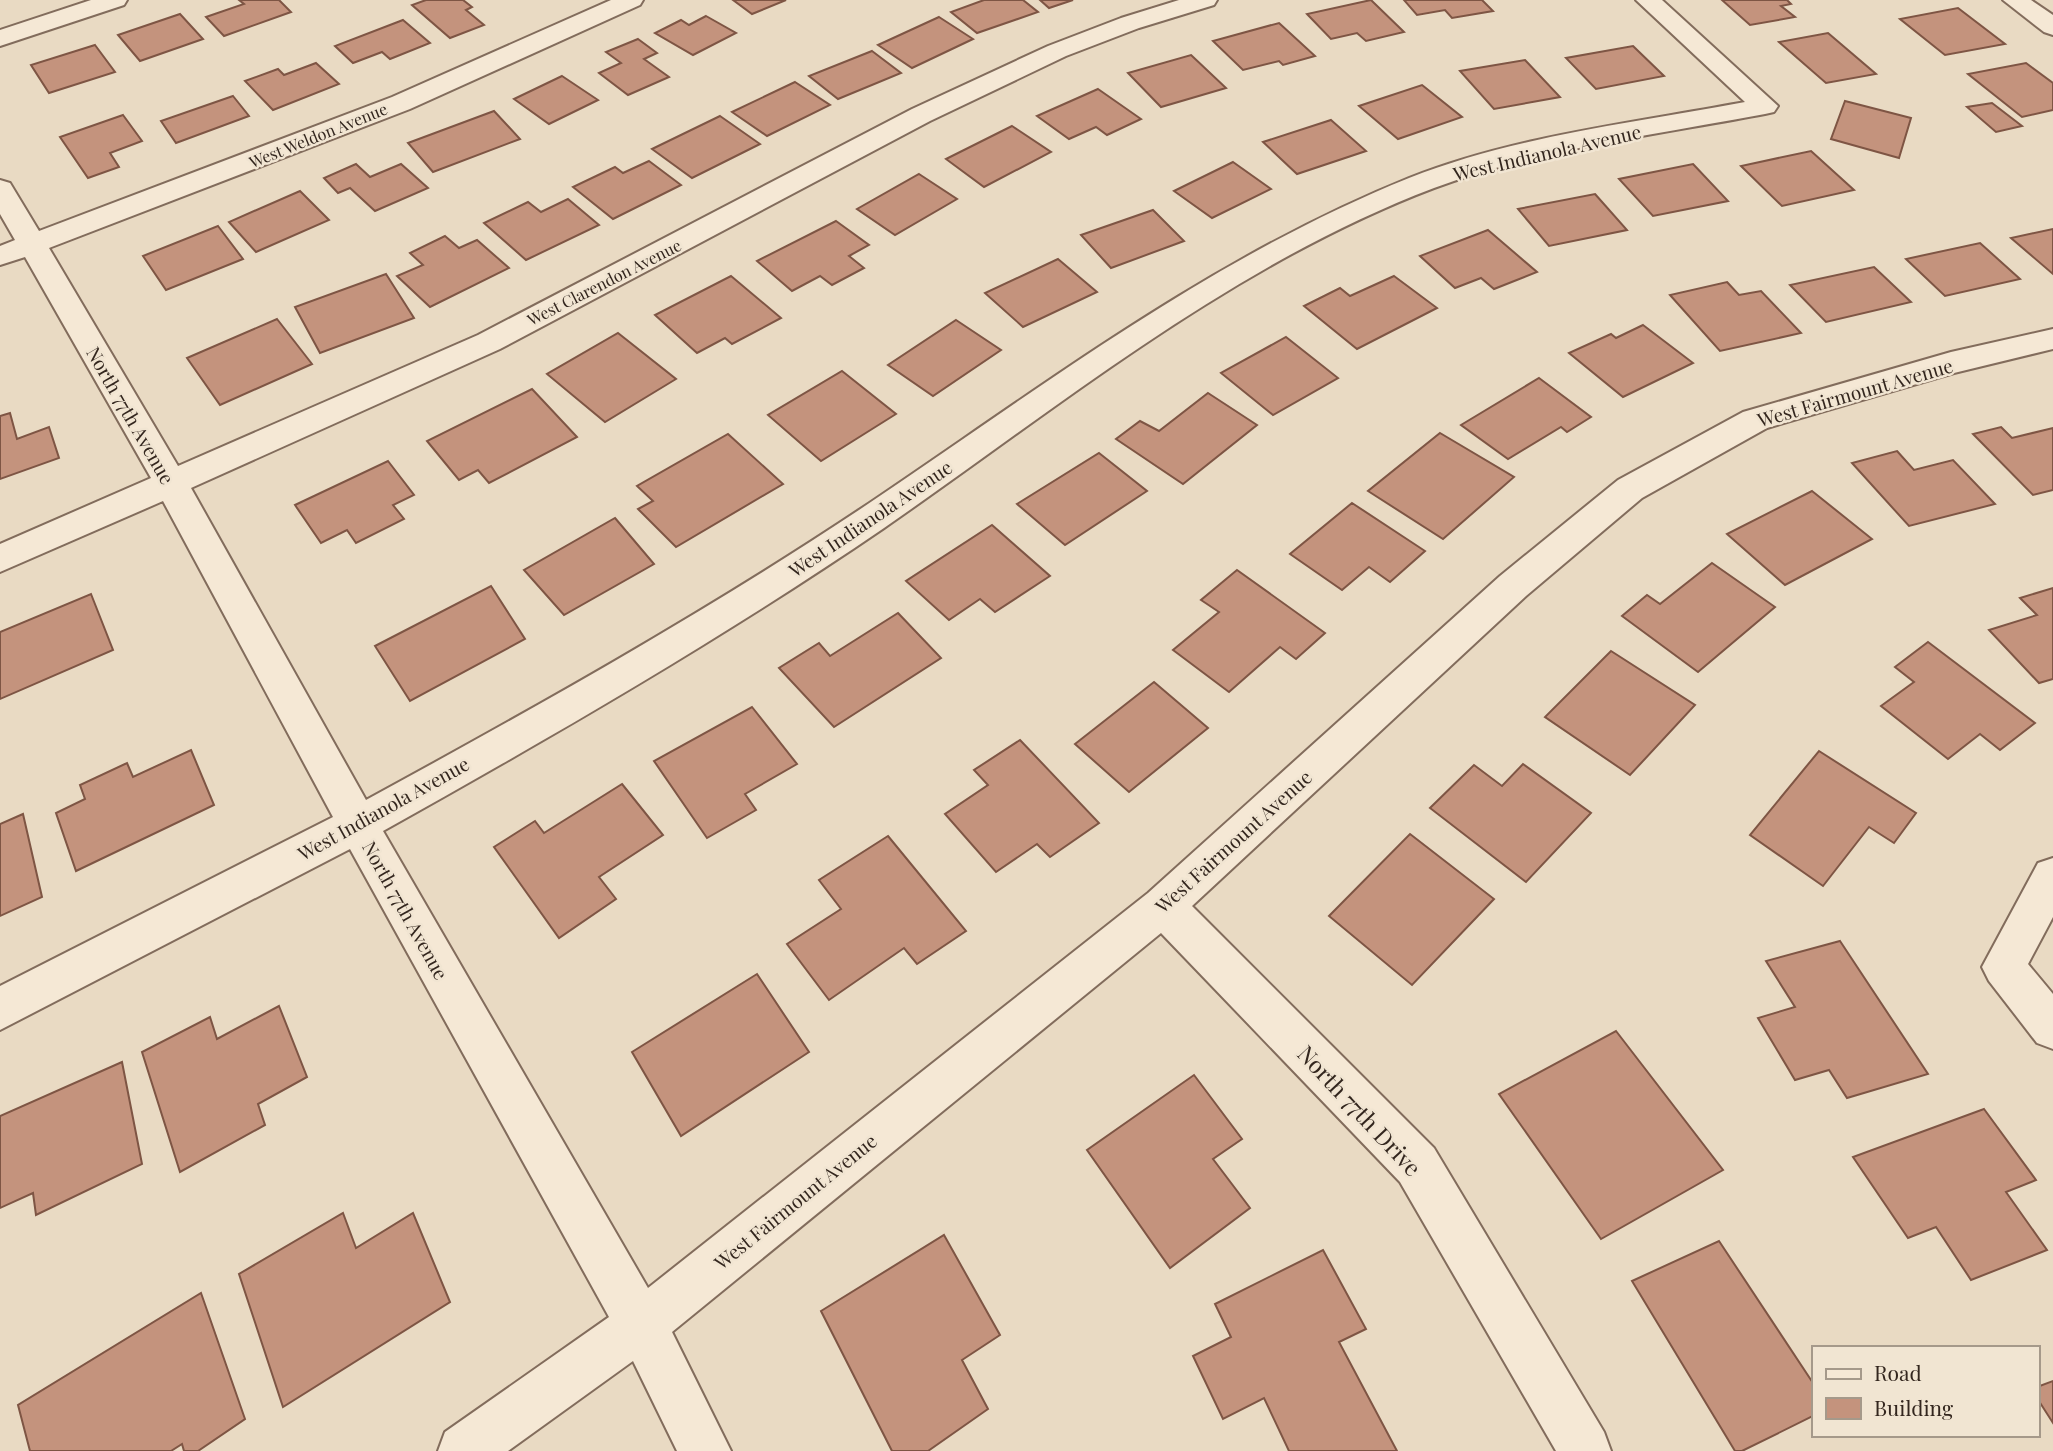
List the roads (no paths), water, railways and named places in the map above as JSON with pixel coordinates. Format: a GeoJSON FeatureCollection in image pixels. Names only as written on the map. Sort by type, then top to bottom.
{"type":"FeatureCollection","features":[{"type":"Feature","properties":{"kind":"street"},"geometry":{"type":"LineString","coordinates":[[0,38],[115,0]]}},
{"type":"Feature","properties":{"kind":"street","name":"West Weldon Avenue"},"geometry":{"type":"LineString","coordinates":[[16,251],[218,176],[401,103],[631,0]]}},
{"type":"Feature","properties":{"kind":"street","name":"West Clarendon Avenue"},"geometry":{"type":"LineString","coordinates":[[0,559],[172,485],[489,342],[922,115],[1033,63],[1130,23],[1205,0]]}},
{"type":"Feature","properties":{"kind":"street","name":"West Indianola Avenue"},"geometry":{"type":"LineString","coordinates":[[0,1009],[358,824],[575,701],[793,570],[1186,304],[1305,234],[1423,183],[1494,161],[1765,106],[1648,0]]}},
{"type":"Feature","properties":{"kind":"street"},"geometry":{"type":"LineString","coordinates":[[2015,0],[2053,27]]}},
{"type":"Feature","properties":{"kind":"street","name":"North 77th Avenue"},"geometry":{"type":"LineString","coordinates":[[0,189],[16,251],[172,485],[358,824],[641,1325],[705,1451]]}},
{"type":"Feature","properties":{"kind":"street","name":"West Fairmount Avenue"},"geometry":{"type":"LineString","coordinates":[[464,1451],[641,1325],[1163,906],[1513,586],[1630,489],[1755,420],[1951,363],[2053,339]]}},
{"type":"Feature","properties":{"kind":"street"},"geometry":{"type":"LineString","coordinates":[[2053,876],[2004,967],[2053,1028]]}},
{"type":"Feature","properties":{"kind":"street","name":"North 77th Drive"},"geometry":{"type":"LineString","coordinates":[[1163,906],[1417,1165],[1585,1451]]}}]}
